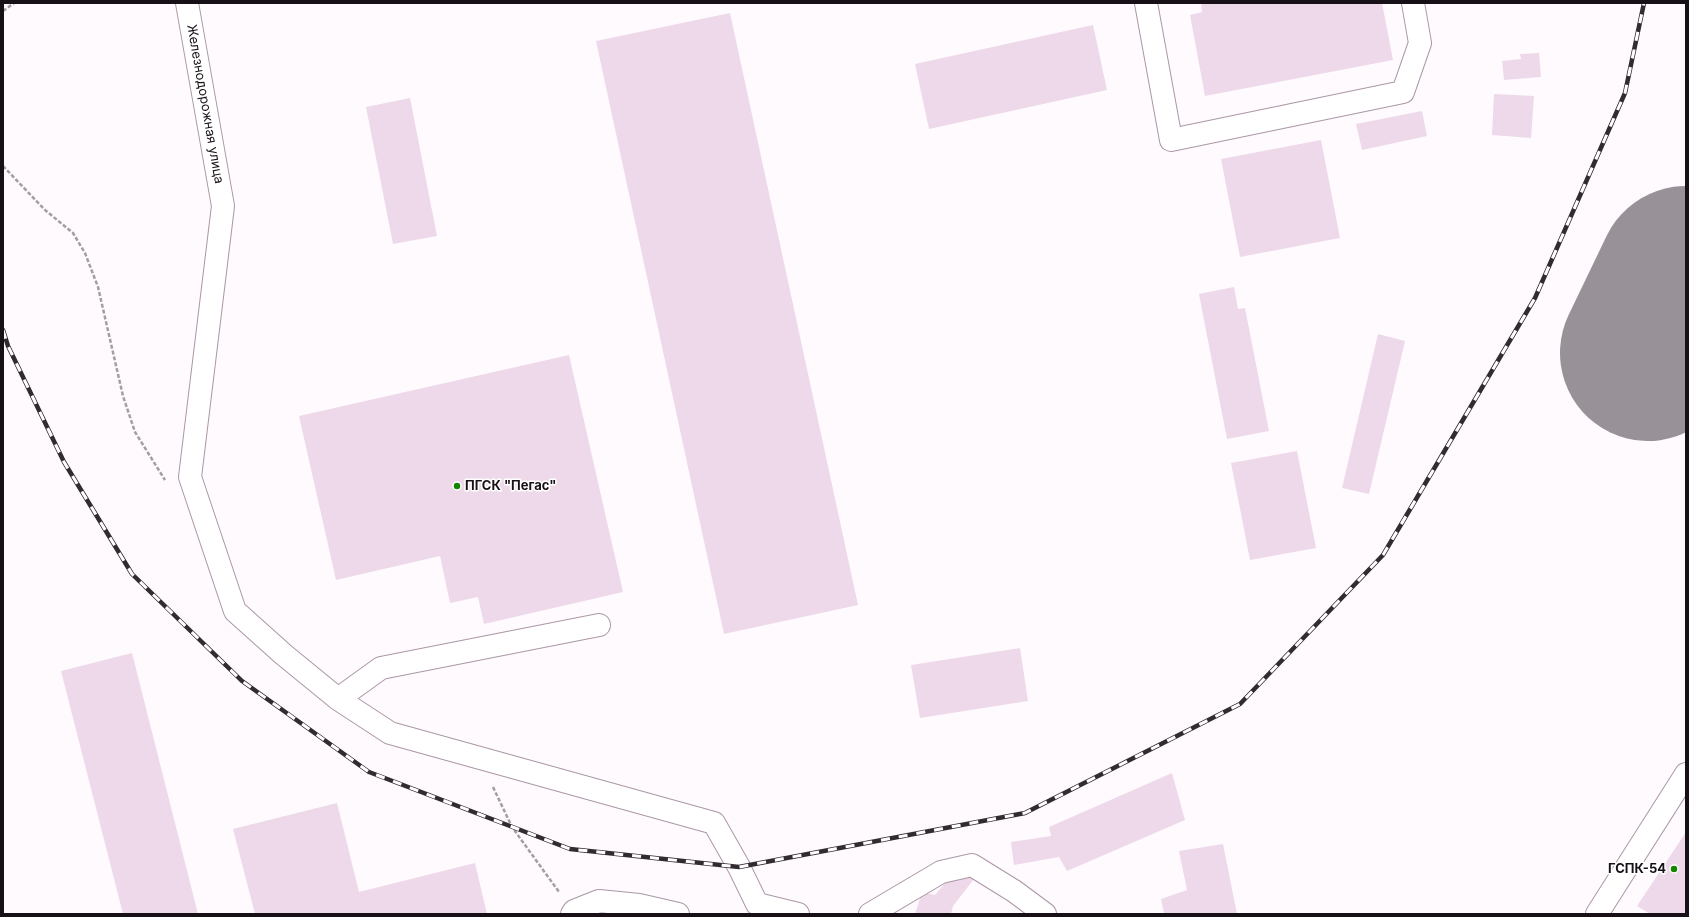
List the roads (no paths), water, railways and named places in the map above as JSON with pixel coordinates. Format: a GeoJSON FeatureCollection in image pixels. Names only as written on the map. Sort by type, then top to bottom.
{"type":"FeatureCollection","features":[{"type":"Feature","properties":{"kind":"street","name":"Железнодорожная улица"},"geometry":{"type":"LineString","coordinates":[[187,3],[223,206],[190,476],[235,610],[283,654],[338,699],[390,733],[714,823],[739,867],[752,911]]}},
{"type":"Feature","properties":{"kind":"street"},"geometry":{"type":"LineString","coordinates":[[1146,3],[1171,140],[1403,92],[1420,43],[1413,3]]}},
{"type":"Feature","properties":{"kind":"street"},"geometry":{"type":"LineString","coordinates":[[338,699],[381,668],[599,625]]}},
{"type":"Feature","properties":{"kind":"street"},"geometry":{"type":"LineString","coordinates":[[1597,914],[1686,774]]}},
{"type":"Feature","properties":{"kind":"street"},"geometry":{"type":"LineString","coordinates":[[870,914],[941,872],[972,865],[1014,891],[1045,914]]}},
{"type":"Feature","properties":{"kind":"street"},"geometry":{"type":"LineString","coordinates":[[573,913],[599,901],[639,905],[678,914]]}},
{"type":"Feature","properties":{"kind":"street"},"geometry":{"type":"LineString","coordinates":[[752,911],[798,914]]}},
{"type":"Feature","properties":{"kind":"railway"},"geometry":{"type":"LineString","coordinates":[[3,330],[8,346],[64,462],[132,574],[242,681],[369,772],[570,849],[739,867],[1025,813],[1240,704],[1383,555],[1535,298],[1625,93],[1644,3]]}},
{"type":"Feature","properties":{"kind":"place","name":"ПГСК \"Пегас\""},"geometry":{"type":"Point","coordinates":[457,486]}},
{"type":"Feature","properties":{"kind":"place","name":"ГСПК-54"},"geometry":{"type":"Point","coordinates":[1674,869]}}]}
